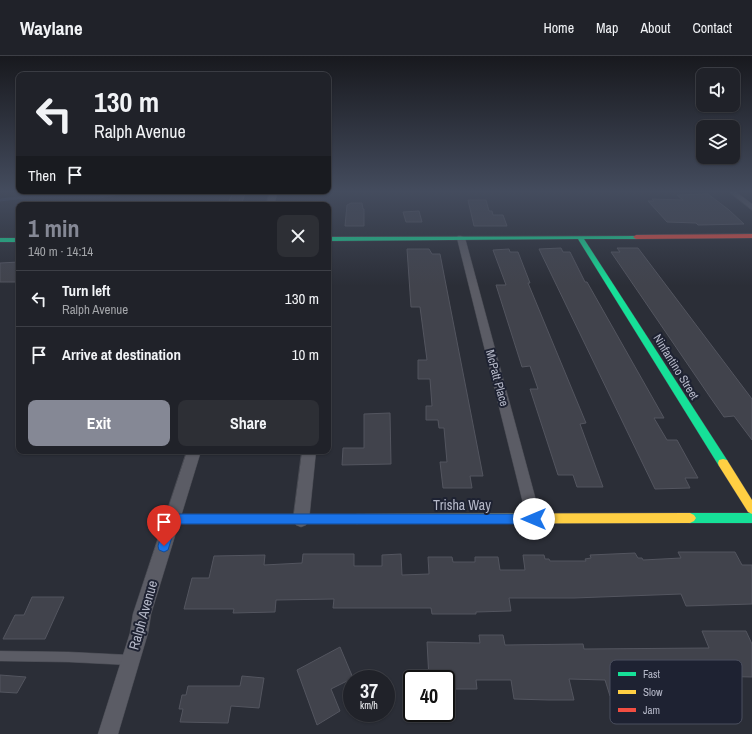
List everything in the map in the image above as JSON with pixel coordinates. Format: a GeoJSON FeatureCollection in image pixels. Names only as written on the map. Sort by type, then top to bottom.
{"type":"FeatureCollection","features":[{"type":"Feature","properties":{"kind":"street"},"geometry":{"type":"LineString","coordinates":[[331,239],[752,236]]}},
{"type":"Feature","properties":{"kind":"street","name":"McPatt Place"},"geometry":{"type":"LineString","coordinates":[[461,238],[534,519]]}},
{"type":"Feature","properties":{"kind":"street","name":"Ninfantino Street"},"geometry":{"type":"LineString","coordinates":[[580,238],[752,509]]}},
{"type":"Feature","properties":{"kind":"street"},"geometry":{"type":"LineString","coordinates":[[0,240],[16,240]]}},
{"type":"Feature","properties":{"kind":"street","name":"Ralph Avenue"},"geometry":{"type":"LineString","coordinates":[[108,734],[139,633],[142,614],[193,454]]}},
{"type":"Feature","properties":{"kind":"street"},"geometry":{"type":"LineString","coordinates":[[301,520],[309,454]]}},
{"type":"Feature","properties":{"kind":"street","name":"Trisha Way"},"geometry":{"type":"LineString","coordinates":[[172,519],[301,520],[752,518]]}},
{"type":"Feature","properties":{"kind":"lane"},"geometry":{"type":"LineString","coordinates":[[0,656],[131,660]]}},
{"type":"Feature","properties":{"kind":"building"},"geometry":{"type":"Polygon","coordinates":[[[345,223],[364,223],[364,226],[345,226],[345,223]]]}},
{"type":"Feature","properties":{"kind":"building"},"geometry":{"type":"Polygon","coordinates":[[[473,223],[506,223],[507,226],[474,226],[473,223]]]}},
{"type":"Feature","properties":{"kind":"building"},"geometry":{"type":"Polygon","coordinates":[[[686,223],[743,223],[744,224],[698,225],[696,223],[686,223]]]}},
{"type":"Feature","properties":{"kind":"building"},"geometry":{"type":"Polygon","coordinates":[[[561,248],[563,252],[570,252],[585,282],[587,282],[664,418],[654,418],[667,440],[677,440],[698,478],[685,478],[690,488],[655,489],[539,249],[561,248]]]}},
{"type":"Feature","properties":{"kind":"building"},"geometry":{"type":"Polygon","coordinates":[[[617,248],[638,248],[752,399],[752,440],[734,416],[724,417],[611,252],[620,252],[617,248]]]}},
{"type":"Feature","properties":{"kind":"building"},"geometry":{"type":"Polygon","coordinates":[[[407,249],[429,249],[432,254],[440,254],[483,476],[470,476],[472,488],[443,488],[440,462],[447,462],[444,428],[439,428],[438,420],[426,420],[426,406],[432,406],[430,379],[418,379],[418,360],[427,360],[420,307],[411,307],[407,249]]]}},
{"type":"Feature","properties":{"kind":"building"},"geometry":{"type":"Polygon","coordinates":[[[509,249],[510,252],[518,252],[530,283],[528,283],[586,423],[580,424],[603,487],[577,487],[573,475],[558,475],[530,389],[538,389],[530,366],[522,367],[496,285],[506,285],[493,250],[509,249]]]}},
{"type":"Feature","properties":{"kind":"building"},"geometry":{"type":"Polygon","coordinates":[[[16,262],[16,282],[0,282],[0,263],[16,262]]]}},
{"type":"Feature","properties":{"kind":"building"},"geometry":{"type":"Polygon","coordinates":[[[390,413],[391,464],[342,465],[343,448],[364,448],[364,414],[390,413]]]}},
{"type":"Feature","properties":{"kind":"building"},"geometry":{"type":"Polygon","coordinates":[[[678,552],[735,552],[742,565],[752,565],[752,604],[686,606],[681,594],[574,598],[509,598],[511,611],[476,612],[476,614],[432,614],[431,608],[333,608],[334,599],[276,600],[275,612],[233,613],[234,609],[184,609],[192,578],[209,578],[214,556],[265,555],[264,565],[302,563],[303,554],[354,554],[354,566],[382,566],[382,555],[401,554],[402,575],[429,574],[428,557],[452,557],[453,562],[475,562],[475,557],[498,557],[500,570],[525,570],[523,555],[544,555],[545,559],[549,559],[550,561],[586,561],[585,559],[591,558],[590,555],[635,553],[638,558],[642,558],[643,560],[681,558],[678,552]]]}},
{"type":"Feature","properties":{"kind":"building"},"geometry":{"type":"Polygon","coordinates":[[[32,597],[64,597],[45,639],[3,639],[15,615],[24,615],[32,597]]]}},
{"type":"Feature","properties":{"kind":"building"},"geometry":{"type":"Polygon","coordinates":[[[702,631],[746,631],[752,644],[752,677],[742,677],[742,660],[610,660],[610,696],[605,680],[569,679],[574,700],[514,699],[511,680],[476,680],[477,689],[455,689],[455,670],[429,670],[427,642],[480,643],[479,635],[503,635],[505,645],[583,644],[584,649],[709,648],[702,631]]]}},
{"type":"Feature","properties":{"kind":"building"},"geometry":{"type":"Polygon","coordinates":[[[340,647],[350,670],[343,670],[343,683],[331,689],[340,711],[317,725],[297,670],[340,647]]]}},
{"type":"Feature","properties":{"kind":"building"},"geometry":{"type":"Polygon","coordinates":[[[0,675],[26,677],[17,693],[0,692],[0,675]]]}},
{"type":"Feature","properties":{"kind":"building"},"geometry":{"type":"Polygon","coordinates":[[[242,676],[264,678],[259,708],[231,706],[228,723],[180,722],[183,709],[179,709],[182,695],[186,695],[188,686],[240,686],[242,676]]]}},
{"type":"Feature","properties":{"kind":"traffic: fast"},"geometry":{"type":"LineString","coordinates":[[331,239],[636,237]]}},
{"type":"Feature","properties":{"kind":"traffic: fast"},"geometry":{"type":"LineString","coordinates":[[580,238],[723,463]]}},
{"type":"Feature","properties":{"kind":"traffic: fast"},"geometry":{"type":"LineString","coordinates":[[0,240],[16,240]]}},
{"type":"Feature","properties":{"kind":"traffic: fast"},"geometry":{"type":"LineString","coordinates":[[690,518],[752,518]]}},
{"type":"Feature","properties":{"kind":"traffic: fast"},"geometry":{"type":"LineString","coordinates":[[172,519],[357,519]]}},
{"type":"Feature","properties":{"kind":"traffic: slow"},"geometry":{"type":"LineString","coordinates":[[723,463],[752,509]]}},
{"type":"Feature","properties":{"kind":"traffic: slow"},"geometry":{"type":"LineString","coordinates":[[357,519],[690,518]]}},
{"type":"Feature","properties":{"kind":"traffic: jam"},"geometry":{"type":"LineString","coordinates":[[636,237],[752,236]]}},
{"type":"Feature","properties":{"kind":"route"},"geometry":{"type":"LineString","coordinates":[[164,546],[172,519],[534,519]]}}]}
